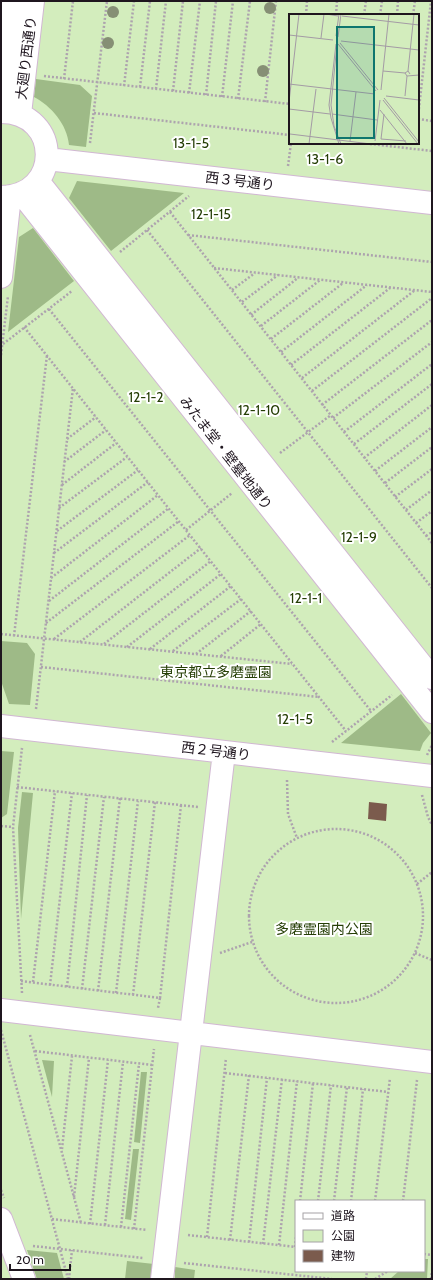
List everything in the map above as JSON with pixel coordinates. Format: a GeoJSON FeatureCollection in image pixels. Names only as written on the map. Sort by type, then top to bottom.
{"type":"FeatureCollection","features":[{"type":"Feature","properties":{"kind":"lane","name":"大廻り西通り"},"geometry":{"type":"LineString","coordinates":[[1,96],[12,1]]}},
{"type":"Feature","properties":{"kind":"lane","name":"大廻り西通り"},"geometry":{"type":"LineString","coordinates":[[10,113],[33,1]]}},
{"type":"Feature","properties":{"kind":"lane"},"geometry":{"type":"LineString","coordinates":[[1,277],[18,192],[46,167],[47,159],[47,151],[43,134],[32,121],[10,113]]}},
{"type":"Feature","properties":{"kind":"lane","name":"西３号通り"},"geometry":{"type":"LineString","coordinates":[[47,159],[432,203]]}},
{"type":"Feature","properties":{"kind":"lane","name":"みたま堂・壁墓地通り"},"geometry":{"type":"LineString","coordinates":[[18,192],[154,328],[432,678]]}},
{"type":"Feature","properties":{"kind":"lane","name":"みたま堂・壁墓地通り"},"geometry":{"type":"LineString","coordinates":[[18,192],[432,712]]}},
{"type":"Feature","properties":{"kind":"lane"},"geometry":{"type":"LineString","coordinates":[[137,341],[154,328]]}},
{"type":"Feature","properties":{"kind":"lane"},"geometry":{"type":"LineString","coordinates":[[240,470],[257,457]]}},
{"type":"Feature","properties":{"kind":"lane"},"geometry":{"type":"LineString","coordinates":[[341,598],[358,584]]}},
{"type":"Feature","properties":{"kind":"lane","name":"西２号通り"},"geometry":{"type":"LineString","coordinates":[[1,726],[427,776]]}},
{"type":"Feature","properties":{"kind":"lane"},"geometry":{"type":"LineString","coordinates":[[162,1279],[224,752]]}},
{"type":"Feature","properties":{"kind":"lane"},"geometry":{"type":"LineString","coordinates":[[1,1010],[426,1062]]}},
{"type":"Feature","properties":{"kind":"lane"},"geometry":{"type":"LineString","coordinates":[[3,1229],[24,1279]]}},
{"type":"Feature","properties":{"kind":"path"},"geometry":{"type":"LineString","coordinates":[[64,79],[73,1]]}},
{"type":"Feature","properties":{"kind":"path"},"geometry":{"type":"LineString","coordinates":[[88,164],[107,1]]}},
{"type":"Feature","properties":{"kind":"path"},"geometry":{"type":"LineString","coordinates":[[124,86],[134,1]]}},
{"type":"Feature","properties":{"kind":"path"},"geometry":{"type":"LineString","coordinates":[[140,87],[150,1]]}},
{"type":"Feature","properties":{"kind":"path"},"geometry":{"type":"LineString","coordinates":[[156,89],[166,1]]}},
{"type":"Feature","properties":{"kind":"path"},"geometry":{"type":"LineString","coordinates":[[173,91],[183,1]]}},
{"type":"Feature","properties":{"kind":"path"},"geometry":{"type":"LineString","coordinates":[[189,93],[200,1]]}},
{"type":"Feature","properties":{"kind":"path"},"geometry":{"type":"LineString","coordinates":[[206,95],[216,1]]}},
{"type":"Feature","properties":{"kind":"path"},"geometry":{"type":"LineString","coordinates":[[222,97],[233,1]]}},
{"type":"Feature","properties":{"kind":"path"},"geometry":{"type":"LineString","coordinates":[[238,99],[250,1]]}},
{"type":"Feature","properties":{"kind":"path"},"geometry":{"type":"LineString","coordinates":[[264,102],[276,1]]}},
{"type":"Feature","properties":{"kind":"path"},"geometry":{"type":"LineString","coordinates":[[306,14],[307,1]]}},
{"type":"Feature","properties":{"kind":"path"},"geometry":{"type":"LineString","coordinates":[[336,14],[337,1]]}},
{"type":"Feature","properties":{"kind":"path"},"geometry":{"type":"LineString","coordinates":[[364,14],[366,1]]}},
{"type":"Feature","properties":{"kind":"path"},"geometry":{"type":"LineString","coordinates":[[380,14],[382,1]]}},
{"type":"Feature","properties":{"kind":"path"},"geometry":{"type":"LineString","coordinates":[[397,14],[398,1]]}},
{"type":"Feature","properties":{"kind":"path"},"geometry":{"type":"LineString","coordinates":[[413,14],[415,1]]}},
{"type":"Feature","properties":{"kind":"path"},"geometry":{"type":"LineString","coordinates":[[419,109],[431,1]]}},
{"type":"Feature","properties":{"kind":"path"},"geometry":{"type":"LineString","coordinates":[[38,76],[289,104]]}},
{"type":"Feature","properties":{"kind":"path"},"geometry":{"type":"LineString","coordinates":[[94,113],[289,135]]}},
{"type":"Feature","properties":{"kind":"path"},"geometry":{"type":"LineString","coordinates":[[419,118],[432,120]]}},
{"type":"Feature","properties":{"kind":"path"},"geometry":{"type":"LineString","coordinates":[[288,170],[291,144]]}},
{"type":"Feature","properties":{"kind":"path"},"geometry":{"type":"LineString","coordinates":[[371,144],[432,151]]}},
{"type":"Feature","properties":{"kind":"path"},"geometry":{"type":"LineString","coordinates":[[119,253],[194,192]]}},
{"type":"Feature","properties":{"kind":"path"},"geometry":{"type":"LineString","coordinates":[[170,212],[432,543]]}},
{"type":"Feature","properties":{"kind":"path"},"geometry":{"type":"LineString","coordinates":[[147,230],[432,588]]}},
{"type":"Feature","properties":{"kind":"path"},"geometry":{"type":"LineString","coordinates":[[188,235],[432,262]]}},
{"type":"Feature","properties":{"kind":"path"},"geometry":{"type":"LineString","coordinates":[[214,268],[432,292]]}},
{"type":"Feature","properties":{"kind":"path"},"geometry":{"type":"LineString","coordinates":[[232,290],[256,272]]}},
{"type":"Feature","properties":{"kind":"path"},"geometry":{"type":"LineString","coordinates":[[242,302],[278,275]]}},
{"type":"Feature","properties":{"kind":"path"},"geometry":{"type":"LineString","coordinates":[[251,315],[299,277]]}},
{"type":"Feature","properties":{"kind":"path"},"geometry":{"type":"LineString","coordinates":[[261,326],[320,280]]}},
{"type":"Feature","properties":{"kind":"path"},"geometry":{"type":"LineString","coordinates":[[271,339],[344,282]]}},
{"type":"Feature","properties":{"kind":"path"},"geometry":{"type":"LineString","coordinates":[[281,352],[367,285]]}},
{"type":"Feature","properties":{"kind":"path"},"geometry":{"type":"LineString","coordinates":[[291,365],[390,288]]}},
{"type":"Feature","properties":{"kind":"path"},"geometry":{"type":"LineString","coordinates":[[2,344],[74,290]]}},
{"type":"Feature","properties":{"kind":"path"},"geometry":{"type":"LineString","coordinates":[[302,378],[415,290]]}},
{"type":"Feature","properties":{"kind":"path"},"geometry":{"type":"LineString","coordinates":[[312,391],[432,298]]}},
{"type":"Feature","properties":{"kind":"path"},"geometry":{"type":"LineString","coordinates":[[49,309],[371,711]]}},
{"type":"Feature","properties":{"kind":"path"},"geometry":{"type":"LineString","coordinates":[[322,405],[432,320]]}},
{"type":"Feature","properties":{"kind":"path"},"geometry":{"type":"LineString","coordinates":[[24,327],[346,731]]}},
{"type":"Feature","properties":{"kind":"path"},"geometry":{"type":"LineString","coordinates":[[333,418],[432,342]]}},
{"type":"Feature","properties":{"kind":"path"},"geometry":{"type":"LineString","coordinates":[[14,636],[47,355]]}},
{"type":"Feature","properties":{"kind":"path"},"geometry":{"type":"LineString","coordinates":[[344,432],[432,364]]}},
{"type":"Feature","properties":{"kind":"path"},"geometry":{"type":"LineString","coordinates":[[354,444],[432,384]]}},
{"type":"Feature","properties":{"kind":"path"},"geometry":{"type":"LineString","coordinates":[[36,711],[73,388]]}},
{"type":"Feature","properties":{"kind":"path"},"geometry":{"type":"LineString","coordinates":[[364,458],[432,405]]}},
{"type":"Feature","properties":{"kind":"path"},"geometry":{"type":"LineString","coordinates":[[278,454],[331,415]]}},
{"type":"Feature","properties":{"kind":"path"},"geometry":{"type":"LineString","coordinates":[[67,439],[96,417]]}},
{"type":"Feature","properties":{"kind":"path"},"geometry":{"type":"LineString","coordinates":[[375,471],[432,427]]}},
{"type":"Feature","properties":{"kind":"path"},"geometry":{"type":"LineString","coordinates":[[64,462],[106,430]]}},
{"type":"Feature","properties":{"kind":"path"},"geometry":{"type":"LineString","coordinates":[[62,485],[116,443]]}},
{"type":"Feature","properties":{"kind":"path"},"geometry":{"type":"LineString","coordinates":[[385,483],[432,447]]}},
{"type":"Feature","properties":{"kind":"path"},"geometry":{"type":"LineString","coordinates":[[59,509],[127,457]]}},
{"type":"Feature","properties":{"kind":"path"},"geometry":{"type":"LineString","coordinates":[[395,497],[432,469]]}},
{"type":"Feature","properties":{"kind":"path"},"geometry":{"type":"LineString","coordinates":[[57,531],[138,470]]}},
{"type":"Feature","properties":{"kind":"path"},"geometry":{"type":"LineString","coordinates":[[54,553],[148,482]]}},
{"type":"Feature","properties":{"kind":"path"},"geometry":{"type":"LineString","coordinates":[[406,510],[432,490]]}},
{"type":"Feature","properties":{"kind":"path"},"geometry":{"type":"LineString","coordinates":[[186,530],[234,492]]}},
{"type":"Feature","properties":{"kind":"path"},"geometry":{"type":"LineString","coordinates":[[51,578],[158,495]]}},
{"type":"Feature","properties":{"kind":"path"},"geometry":{"type":"LineString","coordinates":[[48,602],[169,508]]}},
{"type":"Feature","properties":{"kind":"path"},"geometry":{"type":"LineString","coordinates":[[416,523],[432,511]]}},
{"type":"Feature","properties":{"kind":"path"},"geometry":{"type":"LineString","coordinates":[[46,623],[179,521]]}},
{"type":"Feature","properties":{"kind":"path"},"geometry":{"type":"LineString","coordinates":[[426,536],[432,532]]}},
{"type":"Feature","properties":{"kind":"path"},"geometry":{"type":"LineString","coordinates":[[53,640],[190,535]]}},
{"type":"Feature","properties":{"kind":"path"},"geometry":{"type":"LineString","coordinates":[[80,642],[201,548]]}},
{"type":"Feature","properties":{"kind":"path"},"geometry":{"type":"LineString","coordinates":[[103,645],[211,561]]}},
{"type":"Feature","properties":{"kind":"path"},"geometry":{"type":"LineString","coordinates":[[126,647],[221,574]]}},
{"type":"Feature","properties":{"kind":"path"},"geometry":{"type":"LineString","coordinates":[[150,649],[231,586]]}},
{"type":"Feature","properties":{"kind":"path"},"geometry":{"type":"LineString","coordinates":[[172,652],[241,599]]}},
{"type":"Feature","properties":{"kind":"path"},"geometry":{"type":"LineString","coordinates":[[196,654],[251,612]]}},
{"type":"Feature","properties":{"kind":"path"},"geometry":{"type":"LineString","coordinates":[[220,657],[261,624]]}},
{"type":"Feature","properties":{"kind":"path"},"geometry":{"type":"LineString","coordinates":[[1,634],[293,664]]}},
{"type":"Feature","properties":{"kind":"path"},"geometry":{"type":"LineString","coordinates":[[41,667],[319,697]]}},
{"type":"Feature","properties":{"kind":"path"},"geometry":{"type":"LineString","coordinates":[[325,764],[328,745],[408,682]]}},
{"type":"Feature","properties":{"kind":"path"},"geometry":{"type":"LineString","coordinates":[[432,745],[427,776],[428,817],[432,825]]}},
{"type":"Feature","properties":{"kind":"path"},"geometry":{"type":"LineString","coordinates":[[22,748],[13,827],[24,1013],[81,1223]]}},
{"type":"Feature","properties":{"kind":"path"},"geometry":{"type":"LineString","coordinates":[[287,779],[288,814],[297,838]]}},
{"type":"Feature","properties":{"kind":"path"},"geometry":{"type":"LineString","coordinates":[[17,787],[217,810]]}},
{"type":"Feature","properties":{"kind":"path"},"geometry":{"type":"LineString","coordinates":[[33,982],[55,791]]}},
{"type":"Feature","properties":{"kind":"path"},"geometry":{"type":"LineString","coordinates":[[50,985],[72,793]]}},
{"type":"Feature","properties":{"kind":"path"},"geometry":{"type":"LineString","coordinates":[[67,987],[87,795]]}},
{"type":"Feature","properties":{"kind":"path"},"geometry":{"type":"LineString","coordinates":[[82,989],[104,797]]}},
{"type":"Feature","properties":{"kind":"path"},"geometry":{"type":"LineString","coordinates":[[98,991],[120,798]]}},
{"type":"Feature","properties":{"kind":"path"},"geometry":{"type":"LineString","coordinates":[[116,993],[138,801]]}},
{"type":"Feature","properties":{"kind":"path"},"geometry":{"type":"LineString","coordinates":[[133,995],[155,802]]}},
{"type":"Feature","properties":{"kind":"path"},"geometry":{"type":"LineString","coordinates":[[156,1029],[181,805]]}},
{"type":"Feature","properties":{"kind":"path"},"geometry":{"type":"LineString","coordinates":[[1,826],[13,827]]}},
{"type":"Feature","properties":{"kind":"path"},"geometry":{"type":"LineString","coordinates":[[325,830],[353,831],[380,841],[402,859],[417,884],[423,906],[422,930],[415,952],[401,974],[381,991],[356,1001],[330,1003],[305,998],[282,985],[264,966],[252,942],[248,918],[251,894],[256,882],[261,871],[277,852],[297,838],[325,830]]}},
{"type":"Feature","properties":{"kind":"path"},"geometry":{"type":"LineString","coordinates":[[417,884],[432,872]]}},
{"type":"Feature","properties":{"kind":"path"},"geometry":{"type":"LineString","coordinates":[[200,956],[234,950],[252,942]]}},
{"type":"Feature","properties":{"kind":"path"},"geometry":{"type":"LineString","coordinates":[[415,952],[432,960]]}},
{"type":"Feature","properties":{"kind":"path"},"geometry":{"type":"LineString","coordinates":[[21,981],[160,998]]}},
{"type":"Feature","properties":{"kind":"path"},"geometry":{"type":"LineString","coordinates":[[1,1029],[68,1279]]}},
{"type":"Feature","properties":{"kind":"path"},"geometry":{"type":"LineString","coordinates":[[207,1237],[228,1038]]}},
{"type":"Feature","properties":{"kind":"path"},"geometry":{"type":"LineString","coordinates":[[35,1051],[152,1065],[134,1229]]}},
{"type":"Feature","properties":{"kind":"path"},"geometry":{"type":"LineString","coordinates":[[62,1151],[72,1056]]}},
{"type":"Feature","properties":{"kind":"path"},"geometry":{"type":"LineString","coordinates":[[375,1200],[392,1057]]}},
{"type":"Feature","properties":{"kind":"path"},"geometry":{"type":"LineString","coordinates":[[74,1198],[89,1058]]}},
{"type":"Feature","properties":{"kind":"path"},"geometry":{"type":"LineString","coordinates":[[90,1224],[108,1060]]}},
{"type":"Feature","properties":{"kind":"path"},"geometry":{"type":"LineString","coordinates":[[105,1225],[123,1062]]}},
{"type":"Feature","properties":{"kind":"path"},"geometry":{"type":"LineString","coordinates":[[403,1200],[426,1062]]}},
{"type":"Feature","properties":{"kind":"path"},"geometry":{"type":"LineString","coordinates":[[121,1227],[139,1064]]}},
{"type":"Feature","properties":{"kind":"path"},"geometry":{"type":"LineString","coordinates":[[225,1073],[388,1092]]}},
{"type":"Feature","properties":{"kind":"path"},"geometry":{"type":"LineString","coordinates":[[230,1240],[249,1075]]}},
{"type":"Feature","properties":{"kind":"path"},"geometry":{"type":"LineString","coordinates":[[249,1242],[267,1078]]}},
{"type":"Feature","properties":{"kind":"path"},"geometry":{"type":"LineString","coordinates":[[263,1244],[282,1079]]}},
{"type":"Feature","properties":{"kind":"path"},"geometry":{"type":"LineString","coordinates":[[279,1246],[297,1081]]}},
{"type":"Feature","properties":{"kind":"path"},"geometry":{"type":"LineString","coordinates":[[300,1200],[313,1083]]}},
{"type":"Feature","properties":{"kind":"path"},"geometry":{"type":"LineString","coordinates":[[318,1200],[331,1085]]}},
{"type":"Feature","properties":{"kind":"path"},"geometry":{"type":"LineString","coordinates":[[334,1200],[347,1087]]}},
{"type":"Feature","properties":{"kind":"path"},"geometry":{"type":"LineString","coordinates":[[351,1200],[363,1089]]}},
{"type":"Feature","properties":{"kind":"path"},"geometry":{"type":"LineString","coordinates":[[68,1279],[72,1250]]}},
{"type":"Feature","properties":{"kind":"path"},"geometry":{"type":"LineString","coordinates":[[431,1279],[432,1270]]}},
{"type":"Feature","properties":{"kind":"path"},"geometry":{"type":"LineString","coordinates":[[375,1279],[386,1272]]}},
{"type":"Feature","properties":{"kind":"green space","name":"東京都立多磨霊園"},"geometry":{"type":"Polygon","coordinates":[[[1,1],[432,1],[432,1279],[1,1279],[1,1]]]}},
{"type":"Feature","properties":{"kind":"green space"},"geometry":{"type":"Polygon","coordinates":[[[36,79],[80,85],[92,96],[86,147],[69,145],[68,137],[57,116],[46,105],[34,97],[36,79]]]}},
{"type":"Feature","properties":{"kind":"green space"},"geometry":{"type":"Polygon","coordinates":[[[77,181],[184,193],[111,251],[69,198],[77,181]]]}},
{"type":"Feature","properties":{"kind":"green space"},"geometry":{"type":"Polygon","coordinates":[[[33,228],[74,281],[8,332],[19,237],[33,228]]]}},
{"type":"Feature","properties":{"kind":"green space"},"geometry":{"type":"Polygon","coordinates":[[[1,641],[27,643],[35,654],[30,705],[9,704],[1,681],[1,641]]]}},
{"type":"Feature","properties":{"kind":"green space"},"geometry":{"type":"Polygon","coordinates":[[[401,694],[431,733],[423,743],[420,751],[341,743],[401,694]]]}},
{"type":"Feature","properties":{"kind":"green space"},"geometry":{"type":"Polygon","coordinates":[[[1,751],[14,752],[7,814],[1,818],[1,751]]]}},
{"type":"Feature","properties":{"kind":"green space"},"geometry":{"type":"Polygon","coordinates":[[[22,792],[33,793],[21,919],[18,828],[22,792]]]}},
{"type":"Feature","properties":{"kind":"green space"},"geometry":{"type":"Polygon","coordinates":[[[42,1060],[54,1061],[52,1097],[42,1060]]]}},
{"type":"Feature","properties":{"kind":"green space"},"geometry":{"type":"Polygon","coordinates":[[[141,1072],[147,1072],[140,1143],[134,1142],[141,1072]]]}},
{"type":"Feature","properties":{"kind":"green space"},"geometry":{"type":"Polygon","coordinates":[[[133,1149],[139,1149],[131,1220],[125,1219],[133,1149]]]}},
{"type":"Feature","properties":{"kind":"green space"},"geometry":{"type":"Polygon","coordinates":[[[27,1250],[57,1253],[64,1279],[37,1279],[27,1250]]]}},
{"type":"Feature","properties":{"kind":"green space"},"geometry":{"type":"Polygon","coordinates":[[[425,1259],[428,1259],[427,1279],[390,1279],[398,1272],[425,1272],[425,1259]]]}},
{"type":"Feature","properties":{"kind":"green space"},"geometry":{"type":"Polygon","coordinates":[[[127,1261],[154,1264],[153,1279],[125,1279],[127,1261]]]}},
{"type":"Feature","properties":{"kind":"green space"},"geometry":{"type":"Polygon","coordinates":[[[175,1267],[195,1270],[194,1279],[175,1279],[175,1267]]]}},
{"type":"Feature","properties":{"kind":"building"},"geometry":{"type":"Polygon","coordinates":[[[369,802],[387,804],[386,821],[368,819],[369,802]]]}},
{"type":"Feature","properties":{"kind":"park label","name":"13-1-5"},"geometry":{"type":"Point","coordinates":[191,143]}},
{"type":"Feature","properties":{"kind":"park label","name":"13-1-6"},"geometry":{"type":"Point","coordinates":[325,159]}},
{"type":"Feature","properties":{"kind":"park label","name":"12-1-15"},"geometry":{"type":"Point","coordinates":[211,214]}},
{"type":"Feature","properties":{"kind":"park label","name":"12-1-2"},"geometry":{"type":"Point","coordinates":[146,397]}},
{"type":"Feature","properties":{"kind":"park label","name":"12-1-10"},"geometry":{"type":"Point","coordinates":[259,410]}},
{"type":"Feature","properties":{"kind":"park label","name":"12-1-9"},"geometry":{"type":"Point","coordinates":[359,537]}},
{"type":"Feature","properties":{"kind":"park label","name":"12-1-1"},"geometry":{"type":"Point","coordinates":[306,598]}},
{"type":"Feature","properties":{"kind":"park label","name":"12-1-5"},"geometry":{"type":"Point","coordinates":[295,719]}},
{"type":"Feature","properties":{"kind":"park label","name":"多磨霊園内公園"},"geometry":{"type":"Point","coordinates":[324,929]}}]}
